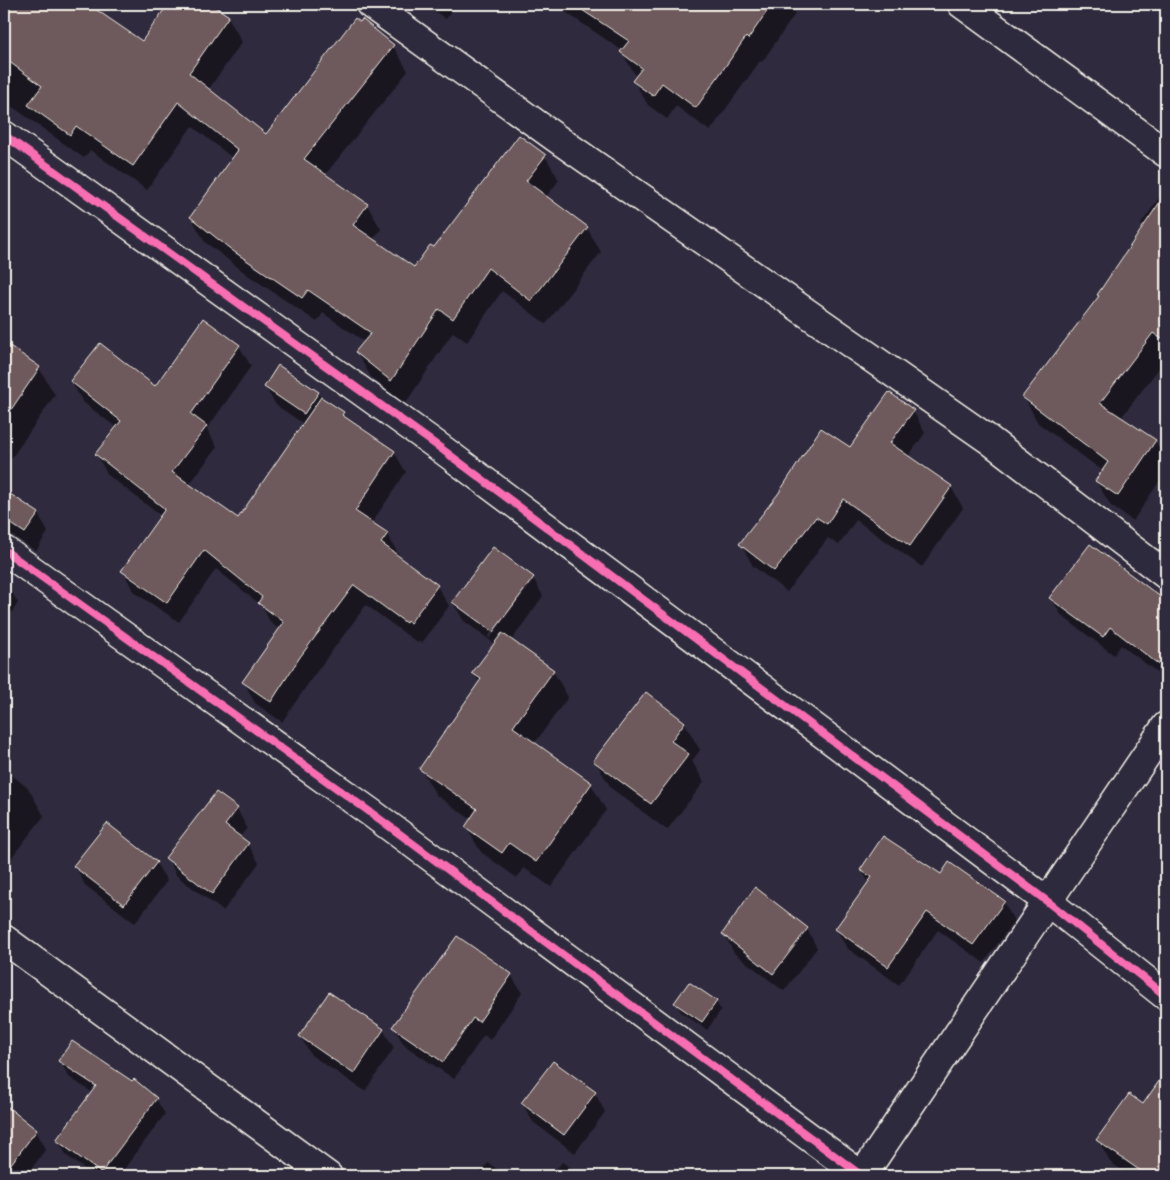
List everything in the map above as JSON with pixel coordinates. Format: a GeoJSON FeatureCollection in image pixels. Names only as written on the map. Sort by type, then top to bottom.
{"type":"FeatureCollection","features":[{"type":"Feature","properties":{"kind":"street"},"geometry":{"type":"LineString","coordinates":[[370,4],[564,144],[988,439],[1166,575]]}},
{"type":"Feature","properties":{"kind":"street"},"geometry":{"type":"LineString","coordinates":[[962,4],[1166,153]]}},
{"type":"Feature","properties":{"kind":"street"},"geometry":{"type":"LineString","coordinates":[[4,135],[439,447],[1048,902],[1166,996]]}},
{"type":"Feature","properties":{"kind":"street"},"geometry":{"type":"LineString","coordinates":[[4,550],[370,812],[862,1176],[1166,726]]}},
{"type":"Feature","properties":{"kind":"street"},"geometry":{"type":"LineString","coordinates":[[4,939],[328,1176]]}},
{"type":"Feature","properties":{"kind":"building"},"geometry":{"type":"Polygon","coordinates":[[[4,4],[88,4],[142,41],[168,4],[211,4],[229,16],[189,73],[266,134],[355,18],[360,22],[362,19],[394,45],[304,159],[368,204],[353,225],[414,267],[430,245],[434,247],[519,135],[546,155],[526,181],[588,227],[531,301],[488,268],[453,319],[439,309],[391,381],[355,352],[371,333],[308,290],[302,298],[233,251],[190,217],[238,150],[178,102],[133,166],[76,126],[70,135],[28,105],[42,86],[4,58],[4,4]]]}},
{"type":"Feature","properties":{"kind":"building"},"geometry":{"type":"Polygon","coordinates":[[[573,4],[772,4],[748,39],[746,37],[696,108],[662,83],[653,96],[632,81],[642,68],[620,52],[629,41],[573,4]]]}},
{"type":"Feature","properties":{"kind":"building"},"geometry":{"type":"Polygon","coordinates":[[[1166,193],[1166,342],[1153,333],[1100,403],[1156,440],[1118,496],[1095,481],[1108,462],[1022,397],[1099,296],[1097,295],[1166,193]]]}},
{"type":"Feature","properties":{"kind":"building"},"geometry":{"type":"Polygon","coordinates":[[[203,318],[240,345],[191,414],[207,426],[172,472],[238,518],[321,397],[344,412],[342,415],[395,451],[355,511],[388,533],[381,543],[438,585],[410,623],[407,621],[406,623],[354,585],[300,657],[271,702],[242,682],[284,622],[258,603],[262,597],[204,550],[167,603],[121,571],[165,509],[95,454],[121,421],[70,381],[100,343],[155,386],[203,318]]]}},
{"type":"Feature","properties":{"kind":"building"},"geometry":{"type":"Polygon","coordinates":[[[4,342],[40,367],[4,420],[4,342]]]}},
{"type":"Feature","properties":{"kind":"building"},"geometry":{"type":"Polygon","coordinates":[[[278,365],[319,392],[304,414],[264,387],[278,365]]]}},
{"type":"Feature","properties":{"kind":"building"},"geometry":{"type":"Polygon","coordinates":[[[889,392],[914,410],[890,443],[952,486],[910,546],[843,499],[827,524],[816,517],[774,571],[739,544],[778,494],[821,428],[850,447],[889,392]]]}},
{"type":"Feature","properties":{"kind":"building"},"geometry":{"type":"Polygon","coordinates":[[[4,490],[39,513],[25,533],[4,519],[4,490]]]}},
{"type":"Feature","properties":{"kind":"building"},"geometry":{"type":"Polygon","coordinates":[[[1090,544],[1166,601],[1166,670],[1110,627],[1103,637],[1049,598],[1090,544]]]}},
{"type":"Feature","properties":{"kind":"building"},"geometry":{"type":"Polygon","coordinates":[[[493,547],[534,577],[493,632],[452,602],[493,547]]]}},
{"type":"Feature","properties":{"kind":"building"},"geometry":{"type":"Polygon","coordinates":[[[502,633],[554,670],[513,727],[592,783],[536,862],[509,843],[502,853],[465,827],[477,809],[419,769],[481,679],[472,673],[502,633]]]}},
{"type":"Feature","properties":{"kind":"building"},"geometry":{"type":"Polygon","coordinates":[[[646,692],[685,722],[671,741],[689,754],[651,804],[593,761],[646,692]]]}},
{"type":"Feature","properties":{"kind":"building"},"geometry":{"type":"Polygon","coordinates":[[[216,792],[238,808],[225,825],[249,843],[212,894],[165,858],[216,792]]]}},
{"type":"Feature","properties":{"kind":"building"},"geometry":{"type":"Polygon","coordinates":[[[107,823],[157,862],[124,905],[73,866],[107,823]]]}},
{"type":"Feature","properties":{"kind":"building"},"geometry":{"type":"Polygon","coordinates":[[[883,836],[941,874],[949,862],[1005,901],[973,945],[927,912],[888,967],[835,929],[872,877],[860,870],[883,836]]]}},
{"type":"Feature","properties":{"kind":"building"},"geometry":{"type":"Polygon","coordinates":[[[755,887],[808,928],[773,974],[722,934],[755,887]]]}},
{"type":"Feature","properties":{"kind":"building"},"geometry":{"type":"Polygon","coordinates":[[[457,936],[512,974],[479,1022],[473,1018],[443,1062],[392,1027],[457,936]]]}},
{"type":"Feature","properties":{"kind":"building"},"geometry":{"type":"Polygon","coordinates":[[[689,982],[717,1001],[702,1022],[674,1003],[689,982]]]}},
{"type":"Feature","properties":{"kind":"building"},"geometry":{"type":"Polygon","coordinates":[[[329,992],[384,1029],[354,1074],[299,1036],[329,992]]]}},
{"type":"Feature","properties":{"kind":"building"},"geometry":{"type":"Polygon","coordinates":[[[72,1041],[132,1081],[134,1079],[157,1098],[101,1173],[56,1140],[96,1086],[58,1061],[72,1041]]]}},
{"type":"Feature","properties":{"kind":"building"},"geometry":{"type":"Polygon","coordinates":[[[553,1061],[596,1092],[564,1135],[521,1103],[553,1061]]]}},
{"type":"Feature","properties":{"kind":"building"},"geometry":{"type":"Polygon","coordinates":[[[1166,1071],[1166,1176],[1148,1176],[1096,1140],[1129,1094],[1143,1104],[1166,1071]]]}},
{"type":"Feature","properties":{"kind":"building"},"geometry":{"type":"Polygon","coordinates":[[[4,1104],[37,1130],[4,1173],[4,1104]]]}},
{"type":"Feature","properties":{"kind":"cycle path"},"geometry":{"type":"LineString","coordinates":[[4,135],[439,447],[1048,902],[1166,996]]}},
{"type":"Feature","properties":{"kind":"cycle path"},"geometry":{"type":"LineString","coordinates":[[4,550],[370,812],[862,1176]]}}]}
